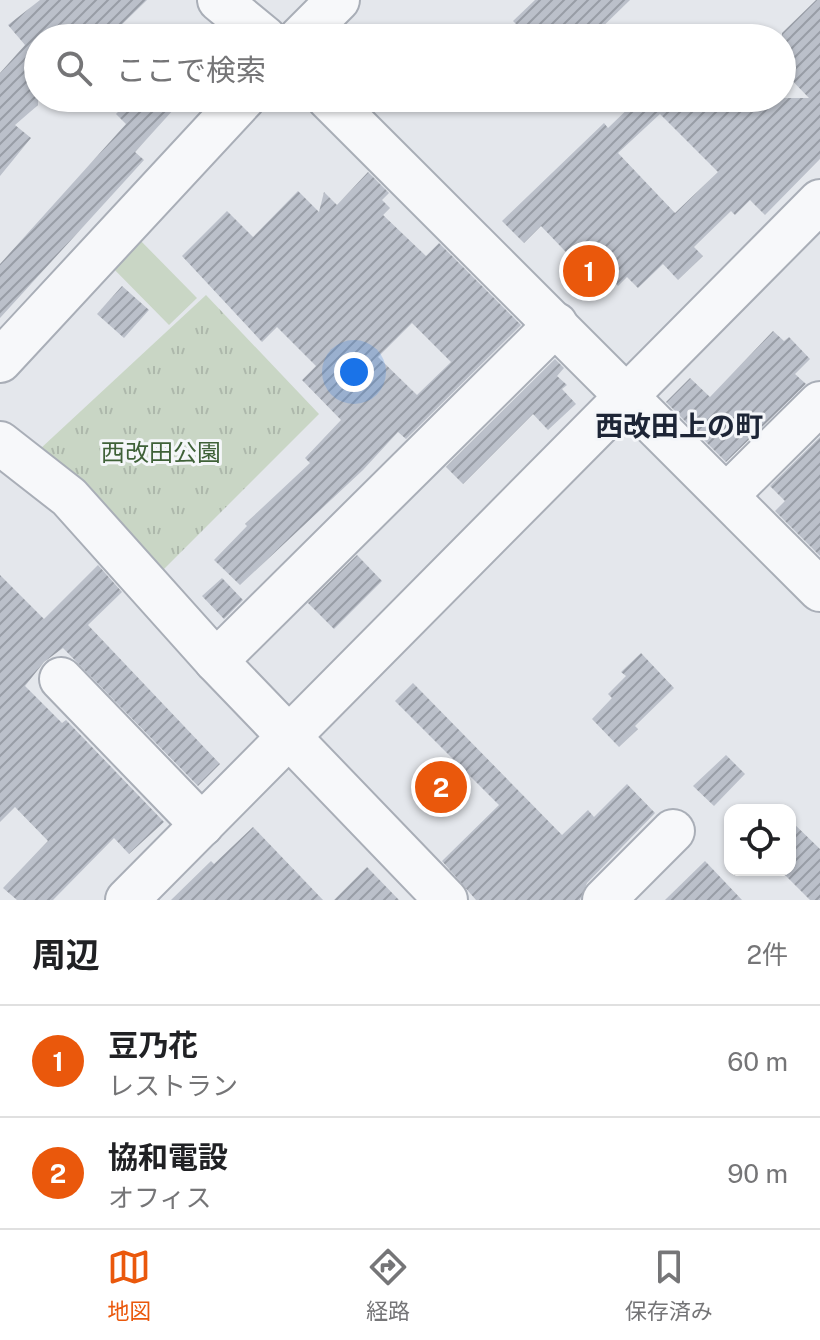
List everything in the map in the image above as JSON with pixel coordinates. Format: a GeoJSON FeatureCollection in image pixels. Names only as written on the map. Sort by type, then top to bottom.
{"type":"FeatureCollection","features":[{"type":"Feature","properties":{"kind":"street"},"geometry":{"type":"LineString","coordinates":[[219,0],[248,24]]}},
{"type":"Feature","properties":{"kind":"street"},"geometry":{"type":"LineString","coordinates":[[314,24],[338,0]]}},
{"type":"Feature","properties":{"kind":"street"},"geometry":{"type":"LineString","coordinates":[[0,361],[231,112]]}},
{"type":"Feature","properties":{"kind":"street"},"geometry":{"type":"LineString","coordinates":[[342,112],[820,590]]}},
{"type":"Feature","properties":{"kind":"street"},"geometry":{"type":"LineString","coordinates":[[127,900],[820,201]]}},
{"type":"Feature","properties":{"kind":"street"},"geometry":{"type":"LineString","coordinates":[[216,661],[556,324]]}},
{"type":"Feature","properties":{"kind":"street"},"geometry":{"type":"LineString","coordinates":[[727,495],[820,403]]}},
{"type":"Feature","properties":{"kind":"street"},"geometry":{"type":"LineString","coordinates":[[0,443],[69,497],[216,661],[446,900]]}},
{"type":"Feature","properties":{"kind":"street"},"geometry":{"type":"LineString","coordinates":[[61,679],[202,825]]}},
{"type":"Feature","properties":{"kind":"street"},"geometry":{"type":"LineString","coordinates":[[604,900],[673,831]]}},
{"type":"Feature","properties":{"kind":"green space"},"geometry":{"type":"Polygon","coordinates":[[[135,235],[197,298],[169,325],[107,262],[135,235]]]}},
{"type":"Feature","properties":{"kind":"green space","name":"西改田公園"},"geometry":{"type":"Polygon","coordinates":[[[206,295],[319,414],[156,577],[40,449],[206,295]]]}},
{"type":"Feature","properties":{"kind":"building"},"geometry":{"type":"Polygon","coordinates":[[[40,0],[147,0],[122,24],[24,24],[24,44],[8,25],[40,0]]]}},
{"type":"Feature","properties":{"kind":"building"},"geometry":{"type":"Polygon","coordinates":[[[535,0],[630,0],[605,24],[516,24],[513,21],[535,0]]]}},
{"type":"Feature","properties":{"kind":"building"},"geometry":{"type":"Polygon","coordinates":[[[816,0],[820,0],[820,159],[765,215],[750,200],[735,215],[731,211],[694,247],[703,256],[678,280],[663,264],[638,288],[627,277],[618,286],[606,273],[600,278],[592,270],[587,274],[541,226],[524,243],[502,221],[604,123],[608,128],[625,112],[796,112],[796,98],[809,98],[796,85],[796,24],[791,24],[816,0]],[[660,114],[618,153],[675,213],[718,172],[660,114]]]}},
{"type":"Feature","properties":{"kind":"building"},"geometry":{"type":"Polygon","coordinates":[[[24,46],[24,112],[30,112],[15,125],[31,138],[0,176],[0,73],[24,46]]]}},
{"type":"Feature","properties":{"kind":"building"},"geometry":{"type":"Polygon","coordinates":[[[171,112],[135,152],[144,160],[0,318],[0,264],[126,124],[116,114],[171,112]]]}},
{"type":"Feature","properties":{"kind":"building"},"geometry":{"type":"Polygon","coordinates":[[[368,172],[389,193],[382,200],[390,208],[383,215],[426,256],[439,243],[521,325],[406,439],[398,432],[363,470],[240,585],[214,560],[247,526],[245,524],[310,463],[305,458],[341,420],[302,380],[316,366],[277,327],[262,342],[182,256],[227,211],[253,237],[298,191],[319,212],[324,192],[337,205],[368,172]],[[412,323],[378,357],[417,395],[451,362],[412,323]]]}},
{"type":"Feature","properties":{"kind":"building"},"geometry":{"type":"Polygon","coordinates":[[[122,286],[149,310],[124,338],[97,314],[122,286]]]}},
{"type":"Feature","properties":{"kind":"building"},"geometry":{"type":"Polygon","coordinates":[[[773,331],[784,341],[789,337],[810,359],[795,374],[806,384],[726,462],[666,402],[690,378],[710,397],[773,331]]]}},
{"type":"Feature","properties":{"kind":"building"},"geometry":{"type":"Polygon","coordinates":[[[555,359],[564,368],[557,376],[567,385],[562,389],[576,404],[548,430],[533,414],[463,484],[446,467],[555,359]]]}},
{"type":"Feature","properties":{"kind":"building"},"geometry":{"type":"Polygon","coordinates":[[[820,437],[820,556],[775,511],[785,501],[770,486],[820,437]]]}},
{"type":"Feature","properties":{"kind":"building"},"geometry":{"type":"Polygon","coordinates":[[[357,555],[382,581],[334,629],[308,603],[357,555]]]}},
{"type":"Feature","properties":{"kind":"building"},"geometry":{"type":"Polygon","coordinates":[[[98,565],[122,592],[88,625],[220,764],[198,786],[63,648],[44,662],[25,686],[62,723],[66,720],[164,822],[129,854],[114,838],[53,900],[17,900],[3,888],[48,841],[15,807],[0,822],[0,575],[44,619],[98,565]]]}},
{"type":"Feature","properties":{"kind":"building"},"geometry":{"type":"Polygon","coordinates":[[[222,578],[243,600],[224,619],[202,596],[222,578]]]}},
{"type":"Feature","properties":{"kind":"building"},"geometry":{"type":"Polygon","coordinates":[[[641,653],[674,688],[635,726],[638,729],[619,747],[592,719],[612,698],[608,694],[626,676],[621,672],[641,653]]]}},
{"type":"Feature","properties":{"kind":"building"},"geometry":{"type":"Polygon","coordinates":[[[413,683],[562,835],[588,810],[594,817],[627,784],[655,813],[587,883],[580,900],[476,900],[442,861],[499,805],[395,701],[413,683]]]}},
{"type":"Feature","properties":{"kind":"building"},"geometry":{"type":"Polygon","coordinates":[[[726,755],[745,774],[714,806],[693,786],[726,755]]]}},
{"type":"Feature","properties":{"kind":"building"},"geometry":{"type":"Polygon","coordinates":[[[796,826],[820,849],[820,900],[810,900],[786,876],[796,876],[796,826]]]}},
{"type":"Feature","properties":{"kind":"building"},"geometry":{"type":"Polygon","coordinates":[[[253,827],[323,900],[171,900],[211,861],[214,864],[253,827]]]}},
{"type":"Feature","properties":{"kind":"building"},"geometry":{"type":"Polygon","coordinates":[[[705,861],[742,900],[665,900],[705,861]]]}},
{"type":"Feature","properties":{"kind":"building"},"geometry":{"type":"Polygon","coordinates":[[[367,867],[399,900],[334,900],[367,867]]]}},
{"type":"Feature","properties":{"kind":"place","name":"豆乃花"},"geometry":{"type":"Point","coordinates":[589,271]}},
{"type":"Feature","properties":{"kind":"place","name":"協和電設"},"geometry":{"type":"Point","coordinates":[441,787]}},
{"type":"Feature","properties":{"kind":"district","name":"西改田上の町"},"geometry":{"type":"Point","coordinates":[679,425]}}]}
